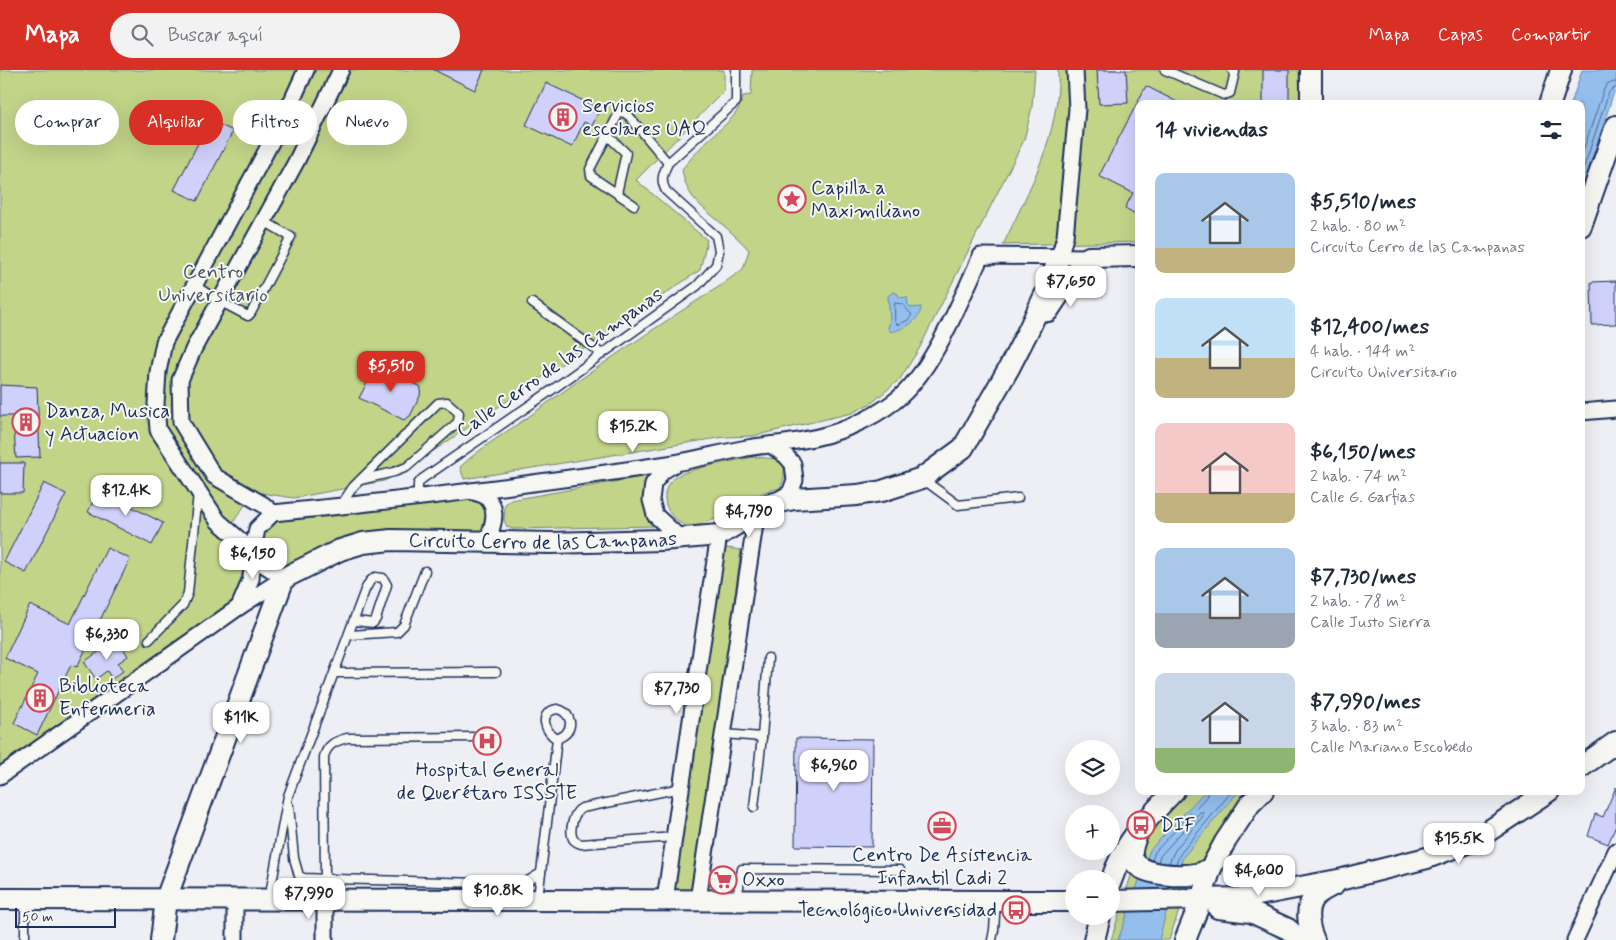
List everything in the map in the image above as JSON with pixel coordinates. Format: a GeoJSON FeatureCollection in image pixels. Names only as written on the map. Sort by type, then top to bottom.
{"type":"FeatureCollection","features":[{"type":"Feature","properties":{"kind":"street"},"geometry":{"type":"LineString","coordinates":[[284,578],[263,564],[253,550],[218,521],[158,430],[156,404],[158,372],[164,342],[284,118],[306,70]]}},
{"type":"Feature","properties":{"kind":"street"},"geometry":{"type":"LineString","coordinates":[[273,513],[264,505],[214,476],[180,422],[180,380],[194,348],[219,301],[296,162],[341,70]]}},
{"type":"Feature","properties":{"kind":"street"},"geometry":{"type":"LineString","coordinates":[[1059,257],[1065,237],[1077,109],[1075,70]]}},
{"type":"Feature","properties":{"kind":"street"},"geometry":{"type":"LineString","coordinates":[[1311,70],[1312,100]]}},
{"type":"Feature","properties":{"kind":"street"},"geometry":{"type":"LineString","coordinates":[[1551,100],[1561,70]]}},
{"type":"Feature","properties":{"kind":"street"},"geometry":{"type":"LineString","coordinates":[[1585,215],[1616,126]]}},
{"type":"Feature","properties":{"kind":"street"},"geometry":{"type":"LineString","coordinates":[[238,607],[251,579],[257,529],[273,513],[471,491],[677,462],[744,448],[806,440],[843,430],[895,401],[924,370],[954,314],[981,256],[1135,256]]}},
{"type":"Feature","properties":{"kind":"street","name":"Circuito Cerro de las Campanas"},"geometry":{"type":"LineString","coordinates":[[284,578],[340,550],[363,543],[391,540],[551,543],[719,535],[764,507],[794,498],[858,495],[922,478],[963,448],[1028,331],[1049,286],[1059,257]]}},
{"type":"Feature","properties":{"kind":"street"},"geometry":{"type":"LineString","coordinates":[[1028,331],[1039,322],[1089,257]]}},
{"type":"Feature","properties":{"kind":"street"},"geometry":{"type":"LineString","coordinates":[[1585,412],[1616,409]]}},
{"type":"Feature","properties":{"kind":"street"},"geometry":{"type":"LineString","coordinates":[[698,900],[724,734],[764,507],[790,493],[796,480],[793,464],[772,445]]}},
{"type":"Feature","properties":{"kind":"street"},"geometry":{"type":"LineString","coordinates":[[677,462],[663,471],[653,484],[650,500],[655,515],[680,538]]}},
{"type":"Feature","properties":{"kind":"street"},"geometry":{"type":"LineString","coordinates":[[198,491],[210,484],[214,476]]}},
{"type":"Feature","properties":{"kind":"street"},"geometry":{"type":"LineString","coordinates":[[471,491],[486,498],[494,509],[495,521],[486,542]]}},
{"type":"Feature","properties":{"kind":"street"},"geometry":{"type":"LineString","coordinates":[[666,900],[719,535]]}},
{"type":"Feature","properties":{"kind":"street"},"geometry":{"type":"LineString","coordinates":[[0,776],[238,607],[284,578]]}},
{"type":"Feature","properties":{"kind":"street"},"geometry":{"type":"LineString","coordinates":[[161,940],[166,899],[284,578]]}},
{"type":"Feature","properties":{"kind":"street"},"geometry":{"type":"LineString","coordinates":[[1585,764],[1616,742]]}},
{"type":"Feature","properties":{"kind":"street"},"geometry":{"type":"LineString","coordinates":[[1115,870],[1121,855],[1141,826],[1170,795]]}},
{"type":"Feature","properties":{"kind":"street"},"geometry":{"type":"LineString","coordinates":[[1120,910],[1243,898],[1343,879],[1427,858],[1475,840],[1543,795]]}},
{"type":"Feature","properties":{"kind":"street"},"geometry":{"type":"LineString","coordinates":[[1185,940],[1192,904],[1224,842],[1257,798]]}},
{"type":"Feature","properties":{"kind":"street"},"geometry":{"type":"LineString","coordinates":[[1141,826],[1133,846],[1133,859],[1139,867],[1150,872],[1169,875],[1201,873],[1211,868]]}},
{"type":"Feature","properties":{"kind":"street"},"geometry":{"type":"LineString","coordinates":[[1575,940],[1616,851]]}},
{"type":"Feature","properties":{"kind":"street"},"geometry":{"type":"LineString","coordinates":[[1314,940],[1308,920],[1311,900],[1343,879]]}},
{"type":"Feature","properties":{"kind":"street"},"geometry":{"type":"LineString","coordinates":[[0,899],[330,900],[373,898],[1065,901]]}},
{"type":"Feature","properties":{"kind":"street"},"geometry":{"type":"LineString","coordinates":[[1243,898],[1264,904],[1292,924],[1306,940]]}},
{"type":"Feature","properties":{"kind":"street"},"geometry":{"type":"LineString","coordinates":[[235,899],[235,940]]}},
{"type":"Feature","properties":{"kind":"street"},"geometry":{"type":"LineString","coordinates":[[325,940],[330,900]]}},
{"type":"Feature","properties":{"kind":"street"},"geometry":{"type":"LineString","coordinates":[[1192,904],[1251,912],[1288,929],[1300,940]]}},
{"type":"Feature","properties":{"kind":"street"},"geometry":{"type":"LineString","coordinates":[[1094,940],[1103,925]]}},
{"type":"Feature","properties":{"kind":"lane"},"geometry":{"type":"LineString","coordinates":[[634,204],[591,176],[590,169],[619,113],[623,112],[629,116],[668,163],[736,102],[736,70]]}},
{"type":"Feature","properties":{"kind":"lane"},"geometry":{"type":"LineString","coordinates":[[1164,70],[1224,95],[1232,90],[1234,70]]}},
{"type":"Feature","properties":{"kind":"lane"},"geometry":{"type":"LineString","coordinates":[[608,136],[626,153],[617,193]]}},
{"type":"Feature","properties":{"kind":"lane","name":"Calle Cerro de las Campanas"},"geometry":{"type":"LineString","coordinates":[[418,497],[418,484],[422,479],[697,286],[716,265],[719,251],[716,236],[666,191],[662,184],[662,176],[668,163]]}},
{"type":"Feature","properties":{"kind":"lane"},"geometry":{"type":"LineString","coordinates":[[194,285],[245,315],[248,316],[252,313],[291,236],[264,221]]}},
{"type":"Feature","properties":{"kind":"lane"},"geometry":{"type":"LineString","coordinates":[[532,303],[602,354]]}},
{"type":"Feature","properties":{"kind":"lane"},"geometry":{"type":"LineString","coordinates":[[340,506],[353,487],[360,480],[438,403],[447,402],[459,413],[460,418],[458,422],[406,467],[394,472],[360,480]]}},
{"type":"Feature","properties":{"kind":"lane"},"geometry":{"type":"LineString","coordinates":[[922,478],[958,505],[1018,498]]}},
{"type":"Feature","properties":{"kind":"lane"},"geometry":{"type":"LineString","coordinates":[[149,640],[183,605],[188,593],[198,491]]}},
{"type":"Feature","properties":{"kind":"lane"},"geometry":{"type":"LineString","coordinates":[[350,634],[397,632],[404,625],[425,571]]}},
{"type":"Feature","properties":{"kind":"lane"},"geometry":{"type":"LineString","coordinates":[[269,899],[288,796],[365,590],[370,581],[375,577],[383,578],[387,585],[376,619],[373,623],[355,621]]}},
{"type":"Feature","properties":{"kind":"lane"},"geometry":{"type":"LineString","coordinates":[[754,807],[768,658]]}},
{"type":"Feature","properties":{"kind":"lane"},"geometry":{"type":"LineString","coordinates":[[335,672],[496,672]]}},
{"type":"Feature","properties":{"kind":"lane"},"geometry":{"type":"LineString","coordinates":[[724,734],[762,737]]}},
{"type":"Feature","properties":{"kind":"lane"},"geometry":{"type":"LineString","coordinates":[[325,879],[324,757],[329,746],[337,740],[347,738],[478,737]]}},
{"type":"Feature","properties":{"kind":"lane"},"geometry":{"type":"LineString","coordinates":[[538,900],[557,739]]}},
{"type":"Feature","properties":{"kind":"lane"},"geometry":{"type":"LineString","coordinates":[[675,837],[581,844],[572,839],[573,817],[576,811],[582,808],[681,788]]}},
{"type":"Feature","properties":{"kind":"lane"},"geometry":{"type":"LineString","coordinates":[[288,796],[294,858],[298,876],[304,878],[518,884],[526,882],[541,873]]}},
{"type":"Feature","properties":{"kind":"lane"},"geometry":{"type":"LineString","coordinates":[[736,901],[742,869],[900,870]]}},
{"type":"Feature","properties":{"kind":"lane"},"geometry":{"type":"LineString","coordinates":[[330,900],[335,879]]}},
{"type":"Feature","properties":{"kind":"lane"},"geometry":{"type":"LineString","coordinates":[[25,899],[25,940]]}},
{"type":"Feature","properties":{"kind":"lane"},"geometry":{"type":"LineString","coordinates":[[992,940],[996,901]]}},
{"type":"Feature","properties":{"kind":"green space","name":"Centro Universitario"},"geometry":{"type":"Polygon","coordinates":[[[0,70],[724,70],[724,91],[636,180],[707,240],[700,270],[401,473],[384,481],[294,498],[254,492],[223,537],[239,553],[243,571],[233,602],[0,767],[0,70]]]}},
{"type":"Feature","properties":{"kind":"green space"},"geometry":{"type":"Polygon","coordinates":[[[752,70],[1035,70],[1032,107],[1024,140],[919,349],[900,379],[873,402],[852,413],[753,436],[725,437],[464,479],[460,467],[494,440],[743,269],[749,250],[696,202],[687,188],[682,169],[703,145],[728,122],[738,110],[743,96],[751,95],[752,70]]]}},
{"type":"Feature","properties":{"kind":"green space"},"geometry":{"type":"Polygon","coordinates":[[[1058,70],[1299,70],[1300,100],[1135,100],[1135,242],[1003,245],[1033,182],[1049,139],[1058,93],[1058,70]]]}},
{"type":"Feature","properties":{"kind":"green space"},"geometry":{"type":"Polygon","coordinates":[[[754,457],[778,459],[784,467],[784,478],[780,488],[764,492],[721,517],[690,528],[672,516],[666,505],[665,493],[667,486],[675,477],[701,468],[754,457]]]}},
{"type":"Feature","properties":{"kind":"green space"},"geometry":{"type":"Polygon","coordinates":[[[653,475],[647,496],[646,508],[650,520],[656,526],[513,529],[507,527],[504,520],[505,504],[511,500],[653,475]]]}},
{"type":"Feature","properties":{"kind":"green space"},"geometry":{"type":"Polygon","coordinates":[[[486,497],[490,533],[391,540],[284,578],[263,564],[257,529],[273,513],[362,504],[486,497]]]}},
{"type":"Feature","properties":{"kind":"green space"},"geometry":{"type":"Polygon","coordinates":[[[719,547],[741,550],[695,897],[672,894],[719,547]]]}},
{"type":"Feature","properties":{"kind":"green space"},"geometry":{"type":"Polygon","coordinates":[[[1182,795],[1251,795],[1190,878],[1169,940],[1111,940],[1116,925],[1120,925],[1120,911],[1143,837],[1182,795]]]}},
{"type":"Feature","properties":{"kind":"water"},"geometry":{"type":"Polygon","coordinates":[[[1582,70],[1616,70],[1616,86],[1585,180],[1585,100],[1572,100],[1582,70]]]}},
{"type":"Feature","properties":{"kind":"water"},"geometry":{"type":"Polygon","coordinates":[[[893,292],[898,294],[899,298],[907,297],[908,305],[911,308],[921,307],[915,320],[892,332],[888,329],[890,319],[888,296],[893,292]]]}},
{"type":"Feature","properties":{"kind":"water"},"geometry":{"type":"Polygon","coordinates":[[[1201,795],[1236,795],[1183,857],[1169,900],[1159,940],[1118,940],[1150,850],[1201,795]]]}},
{"type":"Feature","properties":{"kind":"building"},"geometry":{"type":"Polygon","coordinates":[[[434,70],[484,70],[475,90],[434,70]]]}},
{"type":"Feature","properties":{"kind":"building"},"geometry":{"type":"Polygon","coordinates":[[[1097,70],[1126,70],[1128,103],[1099,104],[1097,70]]]}},
{"type":"Feature","properties":{"kind":"building"},"geometry":{"type":"Polygon","coordinates":[[[1263,70],[1289,70],[1289,100],[1263,100],[1263,70]]]}},
{"type":"Feature","properties":{"kind":"building","name":"Servicios escolares UAQ"},"geometry":{"type":"Polygon","coordinates":[[[546,83],[592,105],[590,110],[598,113],[592,126],[584,122],[572,147],[526,125],[546,83]]]}},
{"type":"Feature","properties":{"kind":"building"},"geometry":{"type":"Polygon","coordinates":[[[1146,86],[1173,100],[1139,100],[1146,86]]]}},
{"type":"Feature","properties":{"kind":"building"},"geometry":{"type":"Polygon","coordinates":[[[1135,107],[1135,214],[1125,208],[1133,193],[1099,176],[1135,107]]]}},
{"type":"Feature","properties":{"kind":"building"},"geometry":{"type":"Polygon","coordinates":[[[223,126],[233,131],[197,201],[174,190],[197,145],[223,145],[223,126]]]}},
{"type":"Feature","properties":{"kind":"building"},"geometry":{"type":"Polygon","coordinates":[[[1616,281],[1616,324],[1592,325],[1591,282],[1616,281]]]}},
{"type":"Feature","properties":{"kind":"building"},"geometry":{"type":"Polygon","coordinates":[[[377,364],[421,387],[420,396],[410,416],[404,420],[359,398],[377,364]]]}},
{"type":"Feature","properties":{"kind":"building","name":"Danza, Musica y Actuacion"},"geometry":{"type":"Polygon","coordinates":[[[0,385],[37,387],[40,457],[16,458],[13,416],[0,416],[0,385]]]}},
{"type":"Feature","properties":{"kind":"building","name":"Danza, Musica y Actuacion"},"geometry":{"type":"Polygon","coordinates":[[[0,463],[24,463],[23,493],[0,493],[0,463]]]}},
{"type":"Feature","properties":{"kind":"building"},"geometry":{"type":"Polygon","coordinates":[[[44,483],[66,494],[26,573],[4,562],[44,483]]]}},
{"type":"Feature","properties":{"kind":"building"},"geometry":{"type":"Polygon","coordinates":[[[99,490],[163,523],[152,545],[88,512],[99,490]]]}},
{"type":"Feature","properties":{"kind":"building"},"geometry":{"type":"Polygon","coordinates":[[[107,548],[130,559],[77,667],[71,665],[37,735],[14,723],[38,674],[5,658],[30,605],[70,624],[107,548]]]}},
{"type":"Feature","properties":{"kind":"building"},"geometry":{"type":"Polygon","coordinates":[[[117,639],[128,656],[118,663],[123,671],[112,679],[107,671],[96,679],[84,662],[117,639]]]}},
{"type":"Feature","properties":{"kind":"building"},"geometry":{"type":"Polygon","coordinates":[[[796,738],[873,739],[872,847],[795,846],[796,738]]]}},
{"type":"Feature","properties":{"kind":"building"},"geometry":{"type":"Polygon","coordinates":[[[1616,787],[1616,826],[1608,844],[1588,836],[1595,814],[1603,817],[1616,787]]]}},
{"type":"Feature","properties":{"kind":"place","name":"Servicios escolares UAQ"},"geometry":{"type":"Point","coordinates":[563,117]}},
{"type":"Feature","properties":{"kind":"place","name":"Capilla a Maximiliano"},"geometry":{"type":"Point","coordinates":[792,199]}},
{"type":"Feature","properties":{"kind":"place","name":"Danza, Musica y Actuacion"},"geometry":{"type":"Point","coordinates":[26,422]}},
{"type":"Feature","properties":{"kind":"place","name":"Biblioteca Enfermeria"},"geometry":{"type":"Point","coordinates":[40,698]}},
{"type":"Feature","properties":{"kind":"place","name":"Hospital General de Querétaro ISSSTE"},"geometry":{"type":"Point","coordinates":[487,741]}},
{"type":"Feature","properties":{"kind":"place","name":"DIF"},"geometry":{"type":"Point","coordinates":[1141,825]}},
{"type":"Feature","properties":{"kind":"place","name":"Centro De Asistencia Infantil Cadi 2"},"geometry":{"type":"Point","coordinates":[942,826]}},
{"type":"Feature","properties":{"kind":"place","name":"Oxxo"},"geometry":{"type":"Point","coordinates":[723,880]}},
{"type":"Feature","properties":{"kind":"place","name":"Tecnológico Universidad"},"geometry":{"type":"Point","coordinates":[1016,910]}}]}
